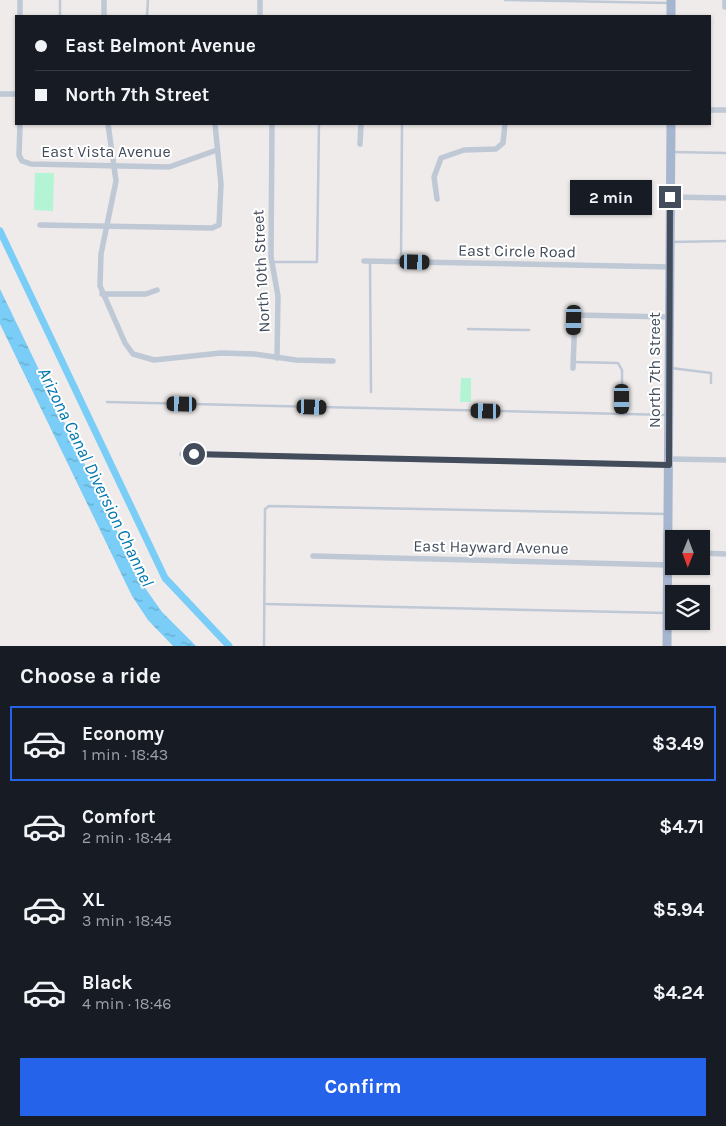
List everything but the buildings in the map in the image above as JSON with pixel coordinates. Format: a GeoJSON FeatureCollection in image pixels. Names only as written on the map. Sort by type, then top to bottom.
{"type":"FeatureCollection","features":[{"type":"Feature","properties":{"kind":"main road"},"geometry":{"type":"LineString","coordinates":[[671,2],[671,15]]}},
{"type":"Feature","properties":{"kind":"main road","name":"North 7th Street"},"geometry":{"type":"LineString","coordinates":[[669,530],[671,125]]}},
{"type":"Feature","properties":{"kind":"main road","name":"North 7th Street"},"geometry":{"type":"LineString","coordinates":[[667,630],[667,646]]}},
{"type":"Feature","properties":{"kind":"street"},"geometry":{"type":"LineString","coordinates":[[20,0],[20,15]]}},
{"type":"Feature","properties":{"kind":"street"},"geometry":{"type":"LineString","coordinates":[[104,0],[104,15]]}},
{"type":"Feature","properties":{"kind":"street"},"geometry":{"type":"LineString","coordinates":[[260,0],[260,15]]}},
{"type":"Feature","properties":{"kind":"street"},"geometry":{"type":"LineString","coordinates":[[725,0],[725,7]]}},
{"type":"Feature","properties":{"kind":"street"},"geometry":{"type":"LineString","coordinates":[[0,94],[15,94]]}},
{"type":"Feature","properties":{"kind":"street"},"geometry":{"type":"LineString","coordinates":[[711,110],[726,110]]}},
{"type":"Feature","properties":{"kind":"street","name":"East Vista Avenue"},"geometry":{"type":"LineString","coordinates":[[20,125],[19,154],[22,161],[31,164],[169,167],[217,150]]}},
{"type":"Feature","properties":{"kind":"street"},"geometry":{"type":"LineString","coordinates":[[108,125],[116,181],[101,254],[102,294],[125,343],[134,354],[154,360],[213,353],[254,354],[277,358],[333,361]]}},
{"type":"Feature","properties":{"kind":"street"},"geometry":{"type":"LineString","coordinates":[[40,225],[212,228],[220,225],[221,184],[215,125]]}},
{"type":"Feature","properties":{"kind":"street","name":"North 10th Street"},"geometry":{"type":"LineString","coordinates":[[272,125],[271,262],[278,296],[277,358]]}},
{"type":"Feature","properties":{"kind":"street"},"geometry":{"type":"LineString","coordinates":[[360,125],[360,144]]}},
{"type":"Feature","properties":{"kind":"street"},"geometry":{"type":"LineString","coordinates":[[437,199],[434,177],[441,158],[464,150],[496,149],[503,142],[505,125]]}},
{"type":"Feature","properties":{"kind":"street"},"geometry":{"type":"LineString","coordinates":[[670,197],[726,198]]}},
{"type":"Feature","properties":{"kind":"street","name":"East Circle Road"},"geometry":{"type":"LineString","coordinates":[[367,261],[670,268]]}},
{"type":"Feature","properties":{"kind":"street"},"geometry":{"type":"LineString","coordinates":[[102,294],[146,294],[157,290]]}},
{"type":"Feature","properties":{"kind":"street"},"geometry":{"type":"LineString","coordinates":[[573,365],[575,315],[670,316]]}},
{"type":"Feature","properties":{"kind":"street"},"geometry":{"type":"LineString","coordinates":[[182,454],[669,462],[726,460]]}},
{"type":"Feature","properties":{"kind":"street"},"geometry":{"type":"LineString","coordinates":[[710,553],[726,554]]}},
{"type":"Feature","properties":{"kind":"street","name":"East Hayward Avenue"},"geometry":{"type":"LineString","coordinates":[[313,556],[665,566]]}},
{"type":"Feature","properties":{"kind":"lane"},"geometry":{"type":"LineString","coordinates":[[60,0],[60,15]]}},
{"type":"Feature","properties":{"kind":"lane"},"geometry":{"type":"LineString","coordinates":[[148,0],[148,15]]}},
{"type":"Feature","properties":{"kind":"lane"},"geometry":{"type":"LineString","coordinates":[[505,0],[671,2]]}},
{"type":"Feature","properties":{"kind":"lane"},"geometry":{"type":"LineString","coordinates":[[271,262],[317,262],[319,125]]}},
{"type":"Feature","properties":{"kind":"lane"},"geometry":{"type":"LineString","coordinates":[[401,261],[402,125]]}},
{"type":"Feature","properties":{"kind":"lane"},"geometry":{"type":"LineString","coordinates":[[671,152],[726,153]]}},
{"type":"Feature","properties":{"kind":"lane"},"geometry":{"type":"LineString","coordinates":[[670,242],[726,241]]}},
{"type":"Feature","properties":{"kind":"lane"},"geometry":{"type":"LineString","coordinates":[[367,261],[370,392]]}},
{"type":"Feature","properties":{"kind":"lane"},"geometry":{"type":"LineString","coordinates":[[468,329],[529,330]]}},
{"type":"Feature","properties":{"kind":"lane"},"geometry":{"type":"LineString","coordinates":[[573,365],[618,363],[622,370],[622,413]]}},
{"type":"Feature","properties":{"kind":"lane"},"geometry":{"type":"LineString","coordinates":[[670,368],[711,374],[711,383]]}},
{"type":"Feature","properties":{"kind":"lane"},"geometry":{"type":"LineString","coordinates":[[107,402],[622,413],[669,416]]}},
{"type":"Feature","properties":{"kind":"lane"},"geometry":{"type":"LineString","coordinates":[[264,646],[265,509],[269,506],[668,514]]}},
{"type":"Feature","properties":{"kind":"lane"},"geometry":{"type":"LineString","coordinates":[[265,604],[665,613]]}},
{"type":"Feature","properties":{"kind":"green space"},"geometry":{"type":"Polygon","coordinates":[[[35,173],[54,173],[53,211],[34,210],[35,173]]]}},
{"type":"Feature","properties":{"kind":"green space"},"geometry":{"type":"Polygon","coordinates":[[[461,378],[471,378],[471,402],[460,402],[461,378]]]}},
{"type":"Feature","properties":{"kind":"water"},"geometry":{"type":"Polygon","coordinates":[[[0,289],[143,585],[162,612],[196,646],[173,646],[148,620],[132,596],[0,324],[0,289]]]}},
{"type":"Feature","properties":{"kind":"waterway","name":"Arizona Canal Diversion Channel"},"geometry":{"type":"LineString","coordinates":[[0,231],[165,578],[229,646]]}},
{"type":"Feature","properties":{"kind":"route"},"geometry":{"type":"LineString","coordinates":[[194,454],[669,465],[670,197]]}}]}
